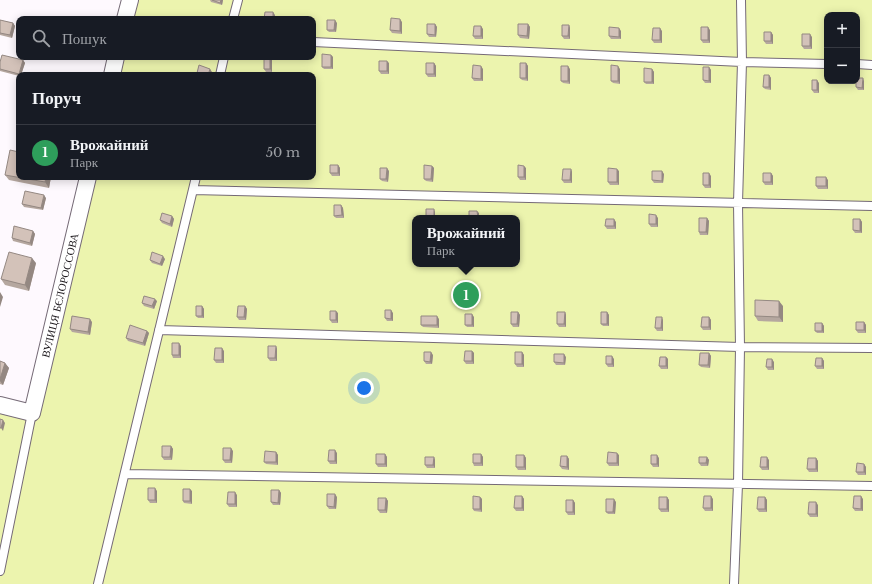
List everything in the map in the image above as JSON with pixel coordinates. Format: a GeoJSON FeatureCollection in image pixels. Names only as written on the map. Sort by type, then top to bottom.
{"type":"FeatureCollection","features":[{"type":"Feature","properties":{"kind":"street"},"geometry":{"type":"LineString","coordinates":[[126,16],[130,0]]}},
{"type":"Feature","properties":{"kind":"street"},"geometry":{"type":"LineString","coordinates":[[113,72],[115,60]]}},
{"type":"Feature","properties":{"kind":"street","name":"ВУЛИЦЯ БЄЛОРОССОВА"},"geometry":{"type":"LineString","coordinates":[[32,413],[87,180]]}},
{"type":"Feature","properties":{"kind":"street"},"geometry":{"type":"LineString","coordinates":[[0,405],[32,413]]}},
{"type":"Feature","properties":{"kind":"lane"},"geometry":{"type":"LineString","coordinates":[[234,16],[238,0]]}},
{"type":"Feature","properties":{"kind":"lane"},"geometry":{"type":"LineString","coordinates":[[734,584],[738,484],[740,346],[738,203],[742,62],[741,0]]}},
{"type":"Feature","properties":{"kind":"lane"},"geometry":{"type":"LineString","coordinates":[[316,42],[742,62],[824,64]]}},
{"type":"Feature","properties":{"kind":"lane"},"geometry":{"type":"LineString","coordinates":[[221,72],[223,60]]}},
{"type":"Feature","properties":{"kind":"lane"},"geometry":{"type":"LineString","coordinates":[[860,64],[872,65]]}},
{"type":"Feature","properties":{"kind":"lane"},"geometry":{"type":"LineString","coordinates":[[98,584],[195,180]]}},
{"type":"Feature","properties":{"kind":"lane"},"geometry":{"type":"LineString","coordinates":[[193,190],[872,206]]}},
{"type":"Feature","properties":{"kind":"lane"},"geometry":{"type":"LineString","coordinates":[[159,330],[740,346],[872,348]]}},
{"type":"Feature","properties":{"kind":"lane"},"geometry":{"type":"LineString","coordinates":[[0,570],[32,413]]}},
{"type":"Feature","properties":{"kind":"lane"},"geometry":{"type":"LineString","coordinates":[[124,474],[872,486]]}},
{"type":"Feature","properties":{"kind":"green space"},"geometry":{"type":"Polygon","coordinates":[[[130,0],[872,0],[872,584],[0,584],[0,409],[30,418],[87,180],[316,180],[316,72],[113,72],[115,60],[316,60],[316,16],[126,16],[130,0]]]}},
{"type":"Feature","properties":{"kind":"building"},"geometry":{"type":"Polygon","coordinates":[[[212,0],[221,0],[220,3],[212,0]]]}},
{"type":"Feature","properties":{"kind":"building"},"geometry":{"type":"Polygon","coordinates":[[[265,12],[273,12],[273,16],[264,16],[265,12]]]}},
{"type":"Feature","properties":{"kind":"building"},"geometry":{"type":"Polygon","coordinates":[[[391,18],[400,19],[400,31],[390,30],[391,18]]]}},
{"type":"Feature","properties":{"kind":"building"},"geometry":{"type":"Polygon","coordinates":[[[0,20],[13,23],[10,35],[0,33],[0,20]]]}},
{"type":"Feature","properties":{"kind":"building"},"geometry":{"type":"Polygon","coordinates":[[[327,20],[335,20],[334,30],[327,30],[327,20]]]}},
{"type":"Feature","properties":{"kind":"building"},"geometry":{"type":"Polygon","coordinates":[[[427,24],[435,24],[435,35],[427,34],[427,24]]]}},
{"type":"Feature","properties":{"kind":"building"},"geometry":{"type":"Polygon","coordinates":[[[518,24],[528,24],[527,36],[518,35],[518,24]]]}},
{"type":"Feature","properties":{"kind":"building"},"geometry":{"type":"Polygon","coordinates":[[[562,25],[569,25],[568,36],[562,36],[562,25]]]}},
{"type":"Feature","properties":{"kind":"building"},"geometry":{"type":"Polygon","coordinates":[[[474,26],[481,26],[481,36],[473,36],[474,26]]]}},
{"type":"Feature","properties":{"kind":"building"},"geometry":{"type":"Polygon","coordinates":[[[609,27],[619,28],[619,37],[609,36],[609,27]]]}},
{"type":"Feature","properties":{"kind":"building"},"geometry":{"type":"Polygon","coordinates":[[[701,27],[708,27],[708,40],[701,40],[701,27]]]}},
{"type":"Feature","properties":{"kind":"building"},"geometry":{"type":"Polygon","coordinates":[[[653,28],[660,28],[660,40],[652,40],[653,28]]]}},
{"type":"Feature","properties":{"kind":"building"},"geometry":{"type":"Polygon","coordinates":[[[764,32],[771,32],[771,41],[764,41],[764,32]]]}},
{"type":"Feature","properties":{"kind":"building"},"geometry":{"type":"Polygon","coordinates":[[[802,34],[810,34],[810,46],[802,46],[802,34]]]}},
{"type":"Feature","properties":{"kind":"building"},"geometry":{"type":"Polygon","coordinates":[[[322,54],[331,55],[331,67],[322,67],[322,54]]]}},
{"type":"Feature","properties":{"kind":"building"},"geometry":{"type":"Polygon","coordinates":[[[2,55],[16,58],[16,60],[23,60],[20,72],[16,73],[0,69],[2,55]]]}},
{"type":"Feature","properties":{"kind":"building"},"geometry":{"type":"Polygon","coordinates":[[[264,60],[270,60],[270,69],[264,69],[264,60]]]}},
{"type":"Feature","properties":{"kind":"building"},"geometry":{"type":"Polygon","coordinates":[[[379,61],[387,61],[387,71],[379,71],[379,61]]]}},
{"type":"Feature","properties":{"kind":"building"},"geometry":{"type":"Polygon","coordinates":[[[426,63],[434,63],[434,74],[426,74],[426,63]]]}},
{"type":"Feature","properties":{"kind":"building"},"geometry":{"type":"Polygon","coordinates":[[[520,63],[526,63],[526,78],[520,78],[520,63]]]}},
{"type":"Feature","properties":{"kind":"building"},"geometry":{"type":"Polygon","coordinates":[[[199,65],[210,69],[209,72],[197,72],[199,65]]]}},
{"type":"Feature","properties":{"kind":"building"},"geometry":{"type":"Polygon","coordinates":[[[473,65],[481,66],[481,79],[472,78],[473,65]]]}},
{"type":"Feature","properties":{"kind":"building"},"geometry":{"type":"Polygon","coordinates":[[[611,65],[618,66],[618,81],[611,81],[611,65]]]}},
{"type":"Feature","properties":{"kind":"building"},"geometry":{"type":"Polygon","coordinates":[[[561,66],[568,66],[568,81],[561,81],[561,66]]]}},
{"type":"Feature","properties":{"kind":"building"},"geometry":{"type":"Polygon","coordinates":[[[703,67],[709,67],[709,81],[703,80],[703,67]]]}},
{"type":"Feature","properties":{"kind":"building"},"geometry":{"type":"Polygon","coordinates":[[[644,68],[652,69],[652,82],[644,82],[644,68]]]}},
{"type":"Feature","properties":{"kind":"building"},"geometry":{"type":"Polygon","coordinates":[[[764,75],[769,75],[769,87],[763,87],[764,75]]]}},
{"type":"Feature","properties":{"kind":"building"},"geometry":{"type":"Polygon","coordinates":[[[860,78],[863,78],[862,88],[856,87],[856,84],[860,84],[860,78]]]}},
{"type":"Feature","properties":{"kind":"building"},"geometry":{"type":"Polygon","coordinates":[[[812,80],[817,80],[817,90],[812,90],[812,80]]]}},
{"type":"Feature","properties":{"kind":"building"},"geometry":{"type":"Polygon","coordinates":[[[10,150],[16,151],[16,177],[5,175],[10,150]]]}},
{"type":"Feature","properties":{"kind":"building"},"geometry":{"type":"Polygon","coordinates":[[[330,165],[338,165],[338,173],[330,173],[330,165]]]}},
{"type":"Feature","properties":{"kind":"building"},"geometry":{"type":"Polygon","coordinates":[[[424,165],[432,166],[431,179],[424,179],[424,165]]]}},
{"type":"Feature","properties":{"kind":"building"},"geometry":{"type":"Polygon","coordinates":[[[518,165],[524,166],[524,177],[518,177],[518,165]]]}},
{"type":"Feature","properties":{"kind":"building"},"geometry":{"type":"Polygon","coordinates":[[[380,168],[387,168],[386,179],[380,179],[380,168]]]}},
{"type":"Feature","properties":{"kind":"building"},"geometry":{"type":"Polygon","coordinates":[[[608,168],[617,169],[617,182],[608,182],[608,168]]]}},
{"type":"Feature","properties":{"kind":"building"},"geometry":{"type":"Polygon","coordinates":[[[563,169],[571,169],[570,180],[562,180],[563,169]]]}},
{"type":"Feature","properties":{"kind":"building"},"geometry":{"type":"Polygon","coordinates":[[[652,171],[662,171],[662,181],[652,180],[652,171]]]}},
{"type":"Feature","properties":{"kind":"building"},"geometry":{"type":"Polygon","coordinates":[[[703,173],[709,173],[709,185],[703,185],[703,173]]]}},
{"type":"Feature","properties":{"kind":"building"},"geometry":{"type":"Polygon","coordinates":[[[763,173],[771,173],[771,182],[763,182],[763,173]]]}},
{"type":"Feature","properties":{"kind":"building"},"geometry":{"type":"Polygon","coordinates":[[[816,177],[826,177],[826,186],[816,186],[816,177]]]}},
{"type":"Feature","properties":{"kind":"building"},"geometry":{"type":"Polygon","coordinates":[[[34,180],[45,180],[45,182],[34,180]]]}},
{"type":"Feature","properties":{"kind":"building"},"geometry":{"type":"Polygon","coordinates":[[[25,191],[44,195],[41,208],[22,204],[25,191]]]}},
{"type":"Feature","properties":{"kind":"building"},"geometry":{"type":"Polygon","coordinates":[[[334,205],[341,205],[342,215],[334,216],[334,205]]]}},
{"type":"Feature","properties":{"kind":"building"},"geometry":{"type":"Polygon","coordinates":[[[426,209],[434,209],[434,215],[426,215],[426,209]]]}},
{"type":"Feature","properties":{"kind":"building"},"geometry":{"type":"Polygon","coordinates":[[[469,211],[477,211],[478,215],[469,215],[469,211]]]}},
{"type":"Feature","properties":{"kind":"building"},"geometry":{"type":"Polygon","coordinates":[[[162,213],[172,216],[170,224],[160,220],[162,213]]]}},
{"type":"Feature","properties":{"kind":"building"},"geometry":{"type":"Polygon","coordinates":[[[649,214],[656,215],[656,224],[649,224],[649,214]]]}},
{"type":"Feature","properties":{"kind":"building"},"geometry":{"type":"Polygon","coordinates":[[[699,218],[707,218],[706,232],[699,232],[699,218]]]}},
{"type":"Feature","properties":{"kind":"building"},"geometry":{"type":"Polygon","coordinates":[[[606,219],[614,219],[614,226],[605,226],[606,219]]]}},
{"type":"Feature","properties":{"kind":"building"},"geometry":{"type":"Polygon","coordinates":[[[853,219],[860,219],[860,231],[853,230],[853,219]]]}},
{"type":"Feature","properties":{"kind":"building"},"geometry":{"type":"Polygon","coordinates":[[[14,226],[33,231],[30,243],[12,238],[14,226]]]}},
{"type":"Feature","properties":{"kind":"building"},"geometry":{"type":"Polygon","coordinates":[[[9,252],[32,258],[25,285],[1,279],[9,252]]]}},
{"type":"Feature","properties":{"kind":"building"},"geometry":{"type":"Polygon","coordinates":[[[152,252],[163,256],[160,264],[150,260],[152,252]]]}},
{"type":"Feature","properties":{"kind":"building"},"geometry":{"type":"Polygon","coordinates":[[[144,296],[155,299],[152,306],[142,303],[144,296]]]}},
{"type":"Feature","properties":{"kind":"building"},"geometry":{"type":"Polygon","coordinates":[[[755,300],[779,301],[779,317],[755,316],[755,300]]]}},
{"type":"Feature","properties":{"kind":"building"},"geometry":{"type":"Polygon","coordinates":[[[196,306],[202,306],[202,316],[196,316],[196,306]]]}},
{"type":"Feature","properties":{"kind":"building"},"geometry":{"type":"Polygon","coordinates":[[[238,306],[245,306],[244,317],[237,317],[238,306]]]}},
{"type":"Feature","properties":{"kind":"building"},"geometry":{"type":"Polygon","coordinates":[[[385,310],[391,310],[391,319],[385,318],[385,310]]]}},
{"type":"Feature","properties":{"kind":"building"},"geometry":{"type":"Polygon","coordinates":[[[330,311],[336,311],[336,320],[330,320],[330,311]]]}},
{"type":"Feature","properties":{"kind":"building"},"geometry":{"type":"Polygon","coordinates":[[[511,312],[518,312],[517,324],[511,324],[511,312]]]}},
{"type":"Feature","properties":{"kind":"building"},"geometry":{"type":"Polygon","coordinates":[[[557,312],[565,312],[564,324],[557,324],[557,312]]]}},
{"type":"Feature","properties":{"kind":"building"},"geometry":{"type":"Polygon","coordinates":[[[601,312],[607,312],[607,324],[601,324],[601,312]]]}},
{"type":"Feature","properties":{"kind":"building"},"geometry":{"type":"Polygon","coordinates":[[[465,314],[472,314],[472,325],[465,325],[465,314]]]}},
{"type":"Feature","properties":{"kind":"building"},"geometry":{"type":"Polygon","coordinates":[[[72,316],[90,319],[88,332],[70,329],[72,316]]]}},
{"type":"Feature","properties":{"kind":"building"},"geometry":{"type":"Polygon","coordinates":[[[421,316],[437,316],[437,325],[421,325],[421,316]]]}},
{"type":"Feature","properties":{"kind":"building"},"geometry":{"type":"Polygon","coordinates":[[[656,317],[662,317],[661,328],[655,328],[656,317]]]}},
{"type":"Feature","properties":{"kind":"building"},"geometry":{"type":"Polygon","coordinates":[[[702,317],[709,317],[709,327],[701,327],[702,317]]]}},
{"type":"Feature","properties":{"kind":"building"},"geometry":{"type":"Polygon","coordinates":[[[856,322],[864,322],[864,330],[856,330],[856,322]]]}},
{"type":"Feature","properties":{"kind":"building"},"geometry":{"type":"Polygon","coordinates":[[[815,323],[822,323],[822,331],[815,331],[815,323]]]}},
{"type":"Feature","properties":{"kind":"building"},"geometry":{"type":"Polygon","coordinates":[[[130,325],[147,331],[143,343],[126,338],[130,325]]]}},
{"type":"Feature","properties":{"kind":"building"},"geometry":{"type":"Polygon","coordinates":[[[172,343],[179,343],[179,355],[172,355],[172,343]]]}},
{"type":"Feature","properties":{"kind":"building"},"geometry":{"type":"Polygon","coordinates":[[[268,346],[276,346],[275,358],[268,358],[268,346]]]}},
{"type":"Feature","properties":{"kind":"building"},"geometry":{"type":"Polygon","coordinates":[[[215,348],[222,348],[222,360],[214,360],[215,348]]]}},
{"type":"Feature","properties":{"kind":"building"},"geometry":{"type":"Polygon","coordinates":[[[465,351],[472,351],[472,361],[464,361],[465,351]]]}},
{"type":"Feature","properties":{"kind":"building"},"geometry":{"type":"Polygon","coordinates":[[[424,352],[431,352],[430,362],[424,361],[424,352]]]}},
{"type":"Feature","properties":{"kind":"building"},"geometry":{"type":"Polygon","coordinates":[[[515,352],[522,352],[522,364],[515,364],[515,352]]]}},
{"type":"Feature","properties":{"kind":"building"},"geometry":{"type":"Polygon","coordinates":[[[700,353],[709,353],[708,365],[699,365],[700,353]]]}},
{"type":"Feature","properties":{"kind":"building"},"geometry":{"type":"Polygon","coordinates":[[[554,354],[564,354],[564,363],[554,362],[554,354]]]}},
{"type":"Feature","properties":{"kind":"building"},"geometry":{"type":"Polygon","coordinates":[[[606,356],[612,356],[612,364],[606,364],[606,356]]]}},
{"type":"Feature","properties":{"kind":"building"},"geometry":{"type":"Polygon","coordinates":[[[660,357],[666,357],[666,366],[659,366],[660,357]]]}},
{"type":"Feature","properties":{"kind":"building"},"geometry":{"type":"Polygon","coordinates":[[[816,358],[822,358],[822,366],[815,366],[816,358]]]}},
{"type":"Feature","properties":{"kind":"building"},"geometry":{"type":"Polygon","coordinates":[[[767,359],[772,359],[772,367],[766,367],[767,359]]]}},
{"type":"Feature","properties":{"kind":"building"},"geometry":{"type":"Polygon","coordinates":[[[0,361],[5,363],[0,379],[0,361]]]}},
{"type":"Feature","properties":{"kind":"building"},"geometry":{"type":"Polygon","coordinates":[[[0,419],[3,420],[1,428],[0,428],[0,419]]]}},
{"type":"Feature","properties":{"kind":"building"},"geometry":{"type":"Polygon","coordinates":[[[162,446],[171,446],[170,457],[162,457],[162,446]]]}},
{"type":"Feature","properties":{"kind":"building"},"geometry":{"type":"Polygon","coordinates":[[[223,448],[231,448],[230,460],[223,460],[223,448]]]}},
{"type":"Feature","properties":{"kind":"building"},"geometry":{"type":"Polygon","coordinates":[[[329,450],[335,450],[335,461],[328,461],[329,450]]]}},
{"type":"Feature","properties":{"kind":"building"},"geometry":{"type":"Polygon","coordinates":[[[265,451],[276,452],[276,462],[264,462],[265,451]]]}},
{"type":"Feature","properties":{"kind":"building"},"geometry":{"type":"Polygon","coordinates":[[[608,452],[617,453],[617,463],[607,463],[608,452]]]}},
{"type":"Feature","properties":{"kind":"building"},"geometry":{"type":"Polygon","coordinates":[[[376,454],[385,454],[385,464],[376,464],[376,454]]]}},
{"type":"Feature","properties":{"kind":"building"},"geometry":{"type":"Polygon","coordinates":[[[473,454],[481,454],[481,463],[473,463],[473,454]]]}},
{"type":"Feature","properties":{"kind":"building"},"geometry":{"type":"Polygon","coordinates":[[[516,455],[524,455],[524,467],[516,467],[516,455]]]}},
{"type":"Feature","properties":{"kind":"building"},"geometry":{"type":"Polygon","coordinates":[[[651,455],[657,455],[657,464],[651,464],[651,455]]]}},
{"type":"Feature","properties":{"kind":"building"},"geometry":{"type":"Polygon","coordinates":[[[561,456],[567,456],[567,467],[560,466],[561,456]]]}},
{"type":"Feature","properties":{"kind":"building"},"geometry":{"type":"Polygon","coordinates":[[[425,457],[434,457],[433,465],[425,465],[425,457]]]}},
{"type":"Feature","properties":{"kind":"building"},"geometry":{"type":"Polygon","coordinates":[[[699,457],[707,457],[706,463],[699,463],[699,457]]]}},
{"type":"Feature","properties":{"kind":"building"},"geometry":{"type":"Polygon","coordinates":[[[761,457],[767,457],[767,467],[760,467],[761,457]]]}},
{"type":"Feature","properties":{"kind":"building"},"geometry":{"type":"Polygon","coordinates":[[[808,458],[816,458],[816,469],[807,469],[808,458]]]}},
{"type":"Feature","properties":{"kind":"building"},"geometry":{"type":"Polygon","coordinates":[[[857,463],[864,464],[864,472],[856,472],[857,463]]]}},
{"type":"Feature","properties":{"kind":"building"},"geometry":{"type":"Polygon","coordinates":[[[148,488],[155,488],[155,500],[148,500],[148,488]]]}},
{"type":"Feature","properties":{"kind":"building"},"geometry":{"type":"Polygon","coordinates":[[[183,489],[190,489],[190,501],[183,501],[183,489]]]}},
{"type":"Feature","properties":{"kind":"building"},"geometry":{"type":"Polygon","coordinates":[[[271,490],[279,490],[278,503],[271,502],[271,490]]]}},
{"type":"Feature","properties":{"kind":"building"},"geometry":{"type":"Polygon","coordinates":[[[228,492],[235,492],[235,504],[227,504],[228,492]]]}},
{"type":"Feature","properties":{"kind":"building"},"geometry":{"type":"Polygon","coordinates":[[[327,494],[335,494],[334,507],[327,506],[327,494]]]}},
{"type":"Feature","properties":{"kind":"building"},"geometry":{"type":"Polygon","coordinates":[[[473,496],[480,497],[480,509],[473,509],[473,496]]]}},
{"type":"Feature","properties":{"kind":"building"},"geometry":{"type":"Polygon","coordinates":[[[515,496],[522,496],[522,508],[514,508],[515,496]]]}},
{"type":"Feature","properties":{"kind":"building"},"geometry":{"type":"Polygon","coordinates":[[[704,496],[711,496],[711,508],[703,508],[704,496]]]}},
{"type":"Feature","properties":{"kind":"building"},"geometry":{"type":"Polygon","coordinates":[[[854,496],[861,496],[861,509],[853,508],[854,496]]]}},
{"type":"Feature","properties":{"kind":"building"},"geometry":{"type":"Polygon","coordinates":[[[659,497],[667,497],[667,509],[659,509],[659,497]]]}},
{"type":"Feature","properties":{"kind":"building"},"geometry":{"type":"Polygon","coordinates":[[[758,497],[765,497],[765,509],[757,509],[758,497]]]}},
{"type":"Feature","properties":{"kind":"building"},"geometry":{"type":"Polygon","coordinates":[[[378,498],[386,498],[385,510],[378,510],[378,498]]]}},
{"type":"Feature","properties":{"kind":"building"},"geometry":{"type":"Polygon","coordinates":[[[606,499],[614,499],[613,512],[606,512],[606,499]]]}},
{"type":"Feature","properties":{"kind":"building"},"geometry":{"type":"Polygon","coordinates":[[[566,500],[573,500],[573,512],[566,512],[566,500]]]}},
{"type":"Feature","properties":{"kind":"building"},"geometry":{"type":"Polygon","coordinates":[[[809,502],[816,502],[816,514],[808,514],[809,502]]]}},
{"type":"Feature","properties":{"kind":"place","name":"Врожайний"},"geometry":{"type":"Point","coordinates":[466,295]}}]}
